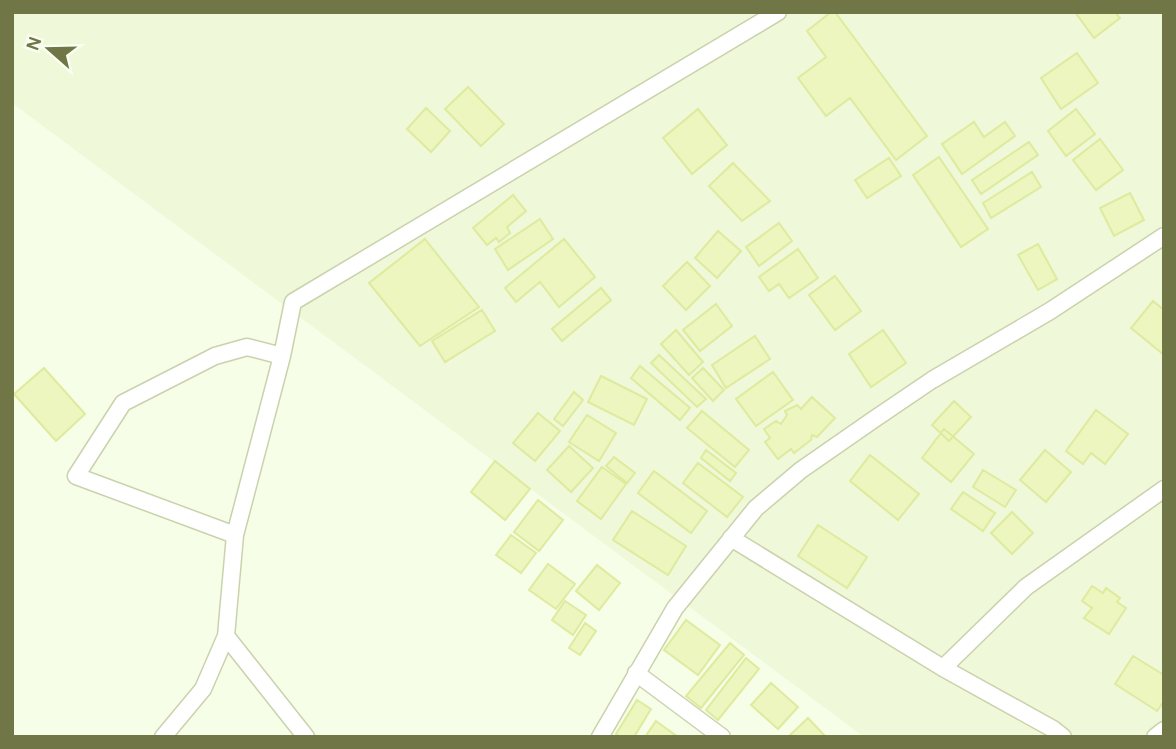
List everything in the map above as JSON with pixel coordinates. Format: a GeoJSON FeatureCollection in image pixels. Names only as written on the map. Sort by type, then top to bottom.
{"type":"FeatureCollection","features":[{"type":"Feature","properties":{"kind":"street"},"geometry":{"type":"LineString","coordinates":[[163,737],[203,690],[226,636],[235,535],[282,356],[293,302],[778,12]]}},
{"type":"Feature","properties":{"kind":"street"},"geometry":{"type":"LineString","coordinates":[[605,734],[636,673],[675,608],[756,508],[800,470],[932,380],[1050,311],[1164,236]]}},
{"type":"Feature","properties":{"kind":"street"},"geometry":{"type":"LineString","coordinates":[[235,535],[76,475],[123,403],[215,356],[247,347],[282,356]]}},
{"type":"Feature","properties":{"kind":"street"},"geometry":{"type":"LineString","coordinates":[[943,668],[1026,587],[1164,489]]}},
{"type":"Feature","properties":{"kind":"street"},"geometry":{"type":"LineString","coordinates":[[731,538],[943,668],[1063,737]]}},
{"type":"Feature","properties":{"kind":"street"},"geometry":{"type":"LineString","coordinates":[[226,636],[306,737]]}},
{"type":"Feature","properties":{"kind":"street"},"geometry":{"type":"LineString","coordinates":[[636,673],[722,737]]}},
{"type":"Feature","properties":{"kind":"street"},"geometry":{"type":"LineString","coordinates":[[1155,737],[1164,730]]}},
{"type":"Feature","properties":{"kind":"shaded area"},"geometry":{"type":"Polygon","coordinates":[[[12,12],[1164,12],[1164,737],[864,737],[12,103],[12,12]]]}},
{"type":"Feature","properties":{"kind":"building"},"geometry":{"type":"Polygon","coordinates":[[[831,12],[835,12],[927,136],[896,160],[850,98],[826,116],[798,78],[826,57],[807,31],[831,12]]]}},
{"type":"Feature","properties":{"kind":"building"},"geometry":{"type":"Polygon","coordinates":[[[1075,12],[1115,12],[1120,18],[1094,38],[1075,12]]]}},
{"type":"Feature","properties":{"kind":"building"},"geometry":{"type":"Polygon","coordinates":[[[1077,53],[1098,83],[1061,109],[1041,78],[1077,53]]]}},
{"type":"Feature","properties":{"kind":"building"},"geometry":{"type":"Polygon","coordinates":[[[468,87],[504,124],[481,146],[445,109],[468,87]]]}},
{"type":"Feature","properties":{"kind":"building"},"geometry":{"type":"Polygon","coordinates":[[[426,108],[450,131],[431,152],[407,129],[426,108]]]}},
{"type":"Feature","properties":{"kind":"building"},"geometry":{"type":"Polygon","coordinates":[[[698,109],[727,145],[692,174],[663,138],[698,109]]]}},
{"type":"Feature","properties":{"kind":"building"},"geometry":{"type":"Polygon","coordinates":[[[1076,109],[1095,134],[1066,156],[1048,131],[1076,109]]]}},
{"type":"Feature","properties":{"kind":"building"},"geometry":{"type":"Polygon","coordinates":[[[974,122],[984,137],[1005,122],[1015,136],[962,174],[942,144],[974,122]]]}},
{"type":"Feature","properties":{"kind":"building"},"geometry":{"type":"Polygon","coordinates":[[[1100,139],[1123,170],[1096,190],[1073,160],[1100,139]]]}},
{"type":"Feature","properties":{"kind":"building"},"geometry":{"type":"Polygon","coordinates":[[[1029,142],[1038,155],[981,194],[972,180],[1029,142]]]}},
{"type":"Feature","properties":{"kind":"building"},"geometry":{"type":"Polygon","coordinates":[[[939,157],[988,229],[961,247],[913,175],[939,157]]]}},
{"type":"Feature","properties":{"kind":"building"},"geometry":{"type":"Polygon","coordinates":[[[889,158],[901,176],[867,198],[855,180],[889,158]]]}},
{"type":"Feature","properties":{"kind":"building"},"geometry":{"type":"Polygon","coordinates":[[[733,163],[770,201],[742,221],[709,186],[733,163]]]}},
{"type":"Feature","properties":{"kind":"building"},"geometry":{"type":"Polygon","coordinates":[[[1032,172],[1041,187],[991,218],[983,203],[1032,172]]]}},
{"type":"Feature","properties":{"kind":"building"},"geometry":{"type":"Polygon","coordinates":[[[1130,193],[1144,220],[1114,236],[1100,208],[1130,193]]]}},
{"type":"Feature","properties":{"kind":"building"},"geometry":{"type":"Polygon","coordinates":[[[513,195],[526,211],[507,227],[510,233],[499,242],[496,238],[487,245],[473,228],[513,195]]]}},
{"type":"Feature","properties":{"kind":"building"},"geometry":{"type":"Polygon","coordinates":[[[540,219],[553,239],[508,270],[495,249],[540,219]]]}},
{"type":"Feature","properties":{"kind":"building"},"geometry":{"type":"Polygon","coordinates":[[[779,223],[792,241],[759,266],[746,247],[779,223]]]}},
{"type":"Feature","properties":{"kind":"building"},"geometry":{"type":"Polygon","coordinates":[[[718,231],[741,251],[717,278],[695,258],[718,231]]]}},
{"type":"Feature","properties":{"kind":"building"},"geometry":{"type":"Polygon","coordinates":[[[425,239],[479,307],[420,346],[369,283],[425,239]]]}},
{"type":"Feature","properties":{"kind":"building"},"geometry":{"type":"Polygon","coordinates":[[[564,239],[595,277],[559,307],[540,282],[516,302],[505,288],[564,239]]]}},
{"type":"Feature","properties":{"kind":"building"},"geometry":{"type":"Polygon","coordinates":[[[1038,244],[1057,279],[1038,290],[1018,255],[1038,244]]]}},
{"type":"Feature","properties":{"kind":"building"},"geometry":{"type":"Polygon","coordinates":[[[798,249],[818,278],[789,298],[779,284],[769,291],[759,277],[798,249]]]}},
{"type":"Feature","properties":{"kind":"building"},"geometry":{"type":"Polygon","coordinates":[[[687,262],[710,286],[686,310],[663,286],[687,262]]]}},
{"type":"Feature","properties":{"kind":"building"},"geometry":{"type":"Polygon","coordinates":[[[835,276],[861,311],[835,330],[809,295],[835,276]]]}},
{"type":"Feature","properties":{"kind":"building"},"geometry":{"type":"Polygon","coordinates":[[[601,288],[611,300],[562,341],[552,329],[601,288]]]}},
{"type":"Feature","properties":{"kind":"building"},"geometry":{"type":"Polygon","coordinates":[[[1153,301],[1164,310],[1164,355],[1131,328],[1153,301]]]}},
{"type":"Feature","properties":{"kind":"building"},"geometry":{"type":"Polygon","coordinates":[[[716,304],[732,326],[700,351],[683,330],[716,304]]]}},
{"type":"Feature","properties":{"kind":"building"},"geometry":{"type":"Polygon","coordinates":[[[482,310],[495,331],[445,362],[432,341],[482,310]]]}},
{"type":"Feature","properties":{"kind":"building"},"geometry":{"type":"Polygon","coordinates":[[[676,330],[703,362],[689,375],[661,344],[676,330]]]}},
{"type":"Feature","properties":{"kind":"building"},"geometry":{"type":"Polygon","coordinates":[[[883,330],[906,363],[871,387],[849,354],[883,330]]]}},
{"type":"Feature","properties":{"kind":"building"},"geometry":{"type":"Polygon","coordinates":[[[755,336],[770,359],[726,388],[712,365],[755,336]]]}},
{"type":"Feature","properties":{"kind":"building"},"geometry":{"type":"Polygon","coordinates":[[[659,355],[706,399],[697,407],[651,363],[659,355]]]}},
{"type":"Feature","properties":{"kind":"building"},"geometry":{"type":"Polygon","coordinates":[[[640,366],[690,408],[680,420],[631,378],[640,366]]]}},
{"type":"Feature","properties":{"kind":"building"},"geometry":{"type":"Polygon","coordinates":[[[44,368],[85,414],[56,441],[14,394],[44,368]]]}},
{"type":"Feature","properties":{"kind":"building"},"geometry":{"type":"Polygon","coordinates":[[[703,368],[724,390],[713,401],[692,378],[703,368]]]}},
{"type":"Feature","properties":{"kind":"building"},"geometry":{"type":"Polygon","coordinates":[[[773,372],[793,400],[756,426],[736,399],[773,372]]]}},
{"type":"Feature","properties":{"kind":"building"},"geometry":{"type":"Polygon","coordinates":[[[601,376],[647,399],[634,425],[588,402],[601,376]]]}},
{"type":"Feature","properties":{"kind":"building"},"geometry":{"type":"Polygon","coordinates":[[[574,392],[583,400],[563,426],[554,419],[574,392]]]}},
{"type":"Feature","properties":{"kind":"building"},"geometry":{"type":"Polygon","coordinates":[[[812,397],[835,418],[817,437],[812,435],[811,440],[794,453],[791,449],[778,459],[765,442],[770,438],[764,429],[776,421],[781,424],[787,415],[785,411],[797,405],[801,409],[812,397]]]}},
{"type":"Feature","properties":{"kind":"building"},"geometry":{"type":"Polygon","coordinates":[[[954,401],[971,417],[949,441],[932,425],[954,401]]]}},
{"type":"Feature","properties":{"kind":"building"},"geometry":{"type":"Polygon","coordinates":[[[1096,410],[1128,434],[1105,464],[1091,453],[1083,464],[1066,451],[1096,410]]]}},
{"type":"Feature","properties":{"kind":"building"},"geometry":{"type":"Polygon","coordinates":[[[702,411],[749,450],[735,467],[687,428],[702,411]]]}},
{"type":"Feature","properties":{"kind":"building"},"geometry":{"type":"Polygon","coordinates":[[[538,413],[560,431],[535,461],[513,443],[538,413]]]}},
{"type":"Feature","properties":{"kind":"building"},"geometry":{"type":"Polygon","coordinates":[[[587,415],[616,433],[599,461],[569,442],[587,415]]]}},
{"type":"Feature","properties":{"kind":"building"},"geometry":{"type":"Polygon","coordinates":[[[944,429],[974,454],[951,482],[922,458],[944,429]]]}},
{"type":"Feature","properties":{"kind":"building"},"geometry":{"type":"Polygon","coordinates":[[[569,446],[593,468],[571,492],[547,470],[569,446]]]}},
{"type":"Feature","properties":{"kind":"building"},"geometry":{"type":"Polygon","coordinates":[[[706,450],[736,473],[730,481],[701,458],[706,450]]]}},
{"type":"Feature","properties":{"kind":"building"},"geometry":{"type":"Polygon","coordinates":[[[1045,450],[1071,472],[1046,502],[1020,480],[1045,450]]]}},
{"type":"Feature","properties":{"kind":"building"},"geometry":{"type":"Polygon","coordinates":[[[870,455],[919,494],[898,520],[850,481],[870,455]]]}},
{"type":"Feature","properties":{"kind":"building"},"geometry":{"type":"Polygon","coordinates":[[[614,457],[635,473],[627,483],[606,466],[614,457]]]}},
{"type":"Feature","properties":{"kind":"building"},"geometry":{"type":"Polygon","coordinates":[[[495,461],[530,489],[505,520],[471,492],[495,461]]]}},
{"type":"Feature","properties":{"kind":"building"},"geometry":{"type":"Polygon","coordinates":[[[698,463],[743,497],[727,517],[683,483],[698,463]]]}},
{"type":"Feature","properties":{"kind":"building"},"geometry":{"type":"Polygon","coordinates":[[[602,467],[626,484],[601,519],[577,501],[602,467]]]}},
{"type":"Feature","properties":{"kind":"building"},"geometry":{"type":"Polygon","coordinates":[[[983,470],[1016,490],[1005,507],[973,487],[983,470]]]}},
{"type":"Feature","properties":{"kind":"building"},"geometry":{"type":"Polygon","coordinates":[[[654,471],[707,511],[691,533],[638,493],[654,471]]]}},
{"type":"Feature","properties":{"kind":"building"},"geometry":{"type":"Polygon","coordinates":[[[963,492],[995,513],[983,531],[951,509],[963,492]]]}},
{"type":"Feature","properties":{"kind":"building"},"geometry":{"type":"Polygon","coordinates":[[[538,500],[563,520],[539,551],[514,532],[538,500]]]}},
{"type":"Feature","properties":{"kind":"building"},"geometry":{"type":"Polygon","coordinates":[[[632,511],[686,546],[668,575],[613,540],[632,511]]]}},
{"type":"Feature","properties":{"kind":"building"},"geometry":{"type":"Polygon","coordinates":[[[1012,512],[1033,533],[1012,554],[991,533],[1012,512]]]}},
{"type":"Feature","properties":{"kind":"building"},"geometry":{"type":"Polygon","coordinates":[[[818,525],[867,557],[847,588],[798,556],[818,525]]]}},
{"type":"Feature","properties":{"kind":"building"},"geometry":{"type":"Polygon","coordinates":[[[511,535],[536,553],[521,573],[496,555],[511,535]]]}},
{"type":"Feature","properties":{"kind":"building"},"geometry":{"type":"Polygon","coordinates":[[[548,564],[575,584],[556,609],[529,590],[548,564]]]}},
{"type":"Feature","properties":{"kind":"building"},"geometry":{"type":"Polygon","coordinates":[[[597,565],[620,583],[599,610],[576,591],[597,565]]]}},
{"type":"Feature","properties":{"kind":"building"},"geometry":{"type":"Polygon","coordinates":[[[1092,586],[1103,593],[1106,588],[1120,598],[1117,602],[1126,608],[1109,634],[1084,618],[1092,608],[1082,601],[1092,586]]]}},
{"type":"Feature","properties":{"kind":"building"},"geometry":{"type":"Polygon","coordinates":[[[565,601],[586,615],[573,635],[552,620],[565,601]]]}},
{"type":"Feature","properties":{"kind":"building"},"geometry":{"type":"Polygon","coordinates":[[[686,620],[720,645],[698,675],[664,650],[686,620]]]}},
{"type":"Feature","properties":{"kind":"building"},"geometry":{"type":"Polygon","coordinates":[[[585,623],[596,631],[580,655],[569,648],[585,623]]]}},
{"type":"Feature","properties":{"kind":"building"},"geometry":{"type":"Polygon","coordinates":[[[730,643],[744,655],[701,708],[686,696],[730,643]]]}},
{"type":"Feature","properties":{"kind":"building"},"geometry":{"type":"Polygon","coordinates":[[[1133,656],[1164,675],[1164,701],[1157,711],[1115,684],[1133,656]]]}},
{"type":"Feature","properties":{"kind":"building"},"geometry":{"type":"Polygon","coordinates":[[[746,658],[759,669],[718,720],[706,710],[746,658]]]}},
{"type":"Feature","properties":{"kind":"building"},"geometry":{"type":"Polygon","coordinates":[[[771,683],[798,707],[778,729],[751,705],[771,683]]]}},
{"type":"Feature","properties":{"kind":"building"},"geometry":{"type":"Polygon","coordinates":[[[637,700],[651,709],[634,737],[621,737],[616,734],[637,700]]]}},
{"type":"Feature","properties":{"kind":"building"},"geometry":{"type":"Polygon","coordinates":[[[808,718],[826,737],[788,737],[808,718]]]}},
{"type":"Feature","properties":{"kind":"building"},"geometry":{"type":"Polygon","coordinates":[[[656,721],[678,737],[645,737],[656,721]]]}}]}
